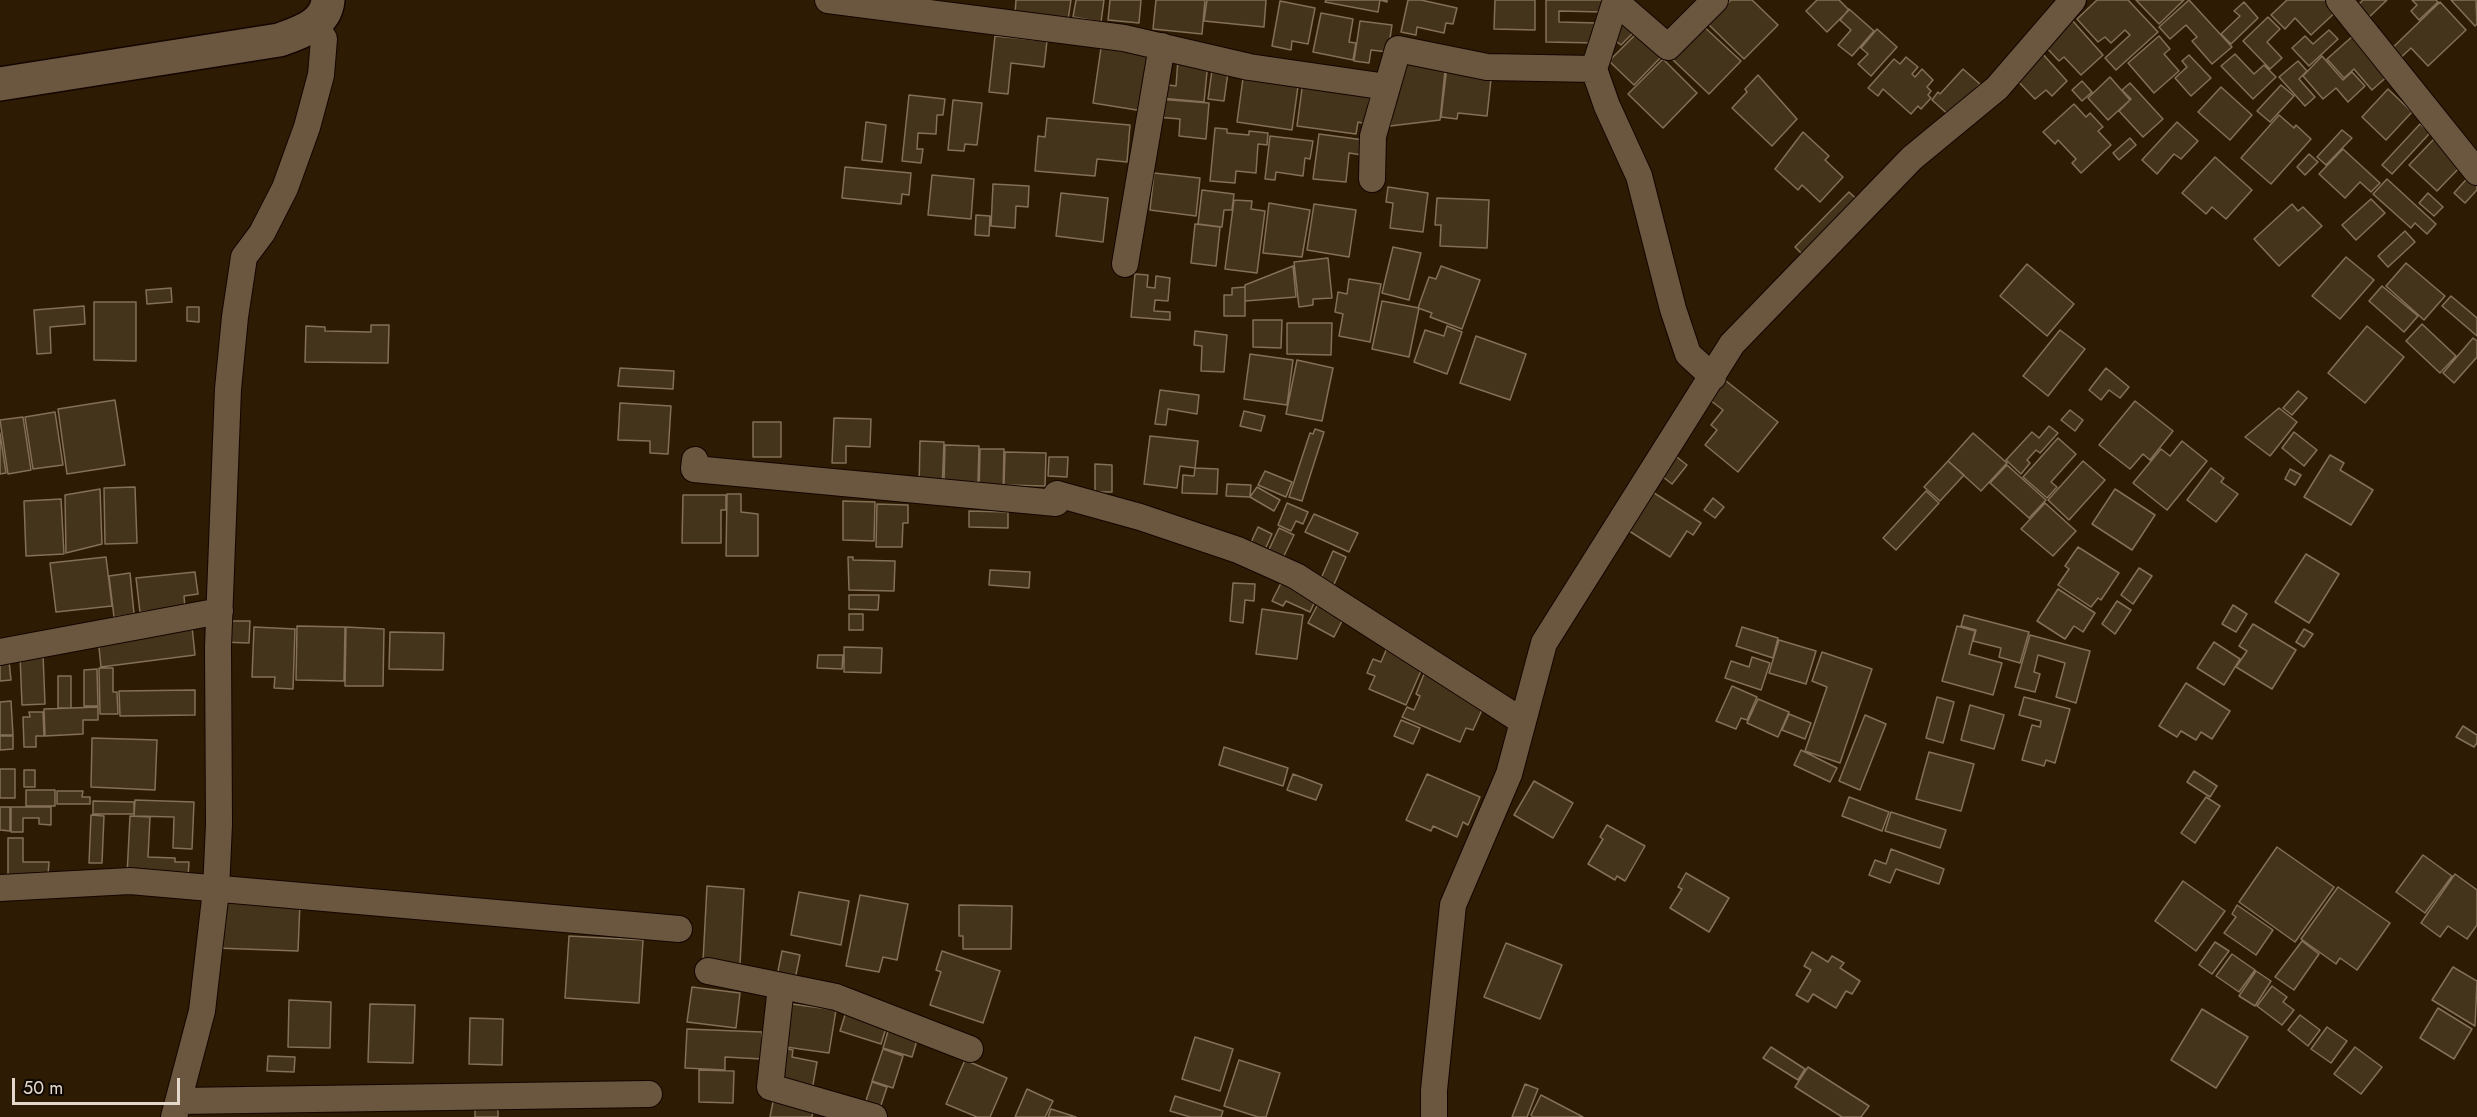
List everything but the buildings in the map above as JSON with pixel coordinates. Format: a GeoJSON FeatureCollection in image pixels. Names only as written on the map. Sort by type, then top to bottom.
{"type":"FeatureCollection","features":[{"type":"Feature","properties":{"kind":"street"},"geometry":{"type":"LineString","coordinates":[[828,0],[1124,38],[1250,67],[1388,87]]}},
{"type":"Feature","properties":{"kind":"street"},"geometry":{"type":"LineString","coordinates":[[1713,377],[1688,354],[1673,309],[1639,176],[1607,106],[1594,69],[1616,1],[1668,47],[1716,0]]}},
{"type":"Feature","properties":{"kind":"street"},"geometry":{"type":"LineString","coordinates":[[1434,1117],[1434,1090],[1453,905],[1509,774],[1544,644],[1592,564],[1732,344],[1912,158],[1997,88],[2073,0]]}},
{"type":"Feature","properties":{"kind":"street"},"geometry":{"type":"LineString","coordinates":[[2339,0],[2477,172]]}},
{"type":"Feature","properties":{"kind":"street"},"geometry":{"type":"LineString","coordinates":[[0,84],[279,40],[302,32],[322,12]]}},
{"type":"Feature","properties":{"kind":"street"},"geometry":{"type":"LineString","coordinates":[[322,12],[324,39],[321,75],[307,127],[285,188],[262,233],[244,257],[235,317],[228,388],[220,611],[219,824],[216,890],[202,1011],[177,1109],[649,1094]]}},
{"type":"Feature","properties":{"kind":"street"},"geometry":{"type":"LineString","coordinates":[[1125,264],[1162,46]]}},
{"type":"Feature","properties":{"kind":"street"},"geometry":{"type":"LineString","coordinates":[[1372,179],[1373,136],[1398,50],[1487,67],[1594,69]]}},
{"type":"Feature","properties":{"kind":"street"},"geometry":{"type":"LineString","coordinates":[[695,460],[694,470],[1056,503],[1057,494],[1140,517],[1238,550],[1296,576],[1522,721]]}},
{"type":"Feature","properties":{"kind":"street"},"geometry":{"type":"LineString","coordinates":[[0,652],[220,611]]}},
{"type":"Feature","properties":{"kind":"street"},"geometry":{"type":"LineString","coordinates":[[0,888],[129,881],[679,929]]}},
{"type":"Feature","properties":{"kind":"street"},"geometry":{"type":"LineString","coordinates":[[708,971],[836,998],[970,1048]]}},
{"type":"Feature","properties":{"kind":"street"},"geometry":{"type":"LineString","coordinates":[[781,986],[770,1087],[874,1117]]}}]}
